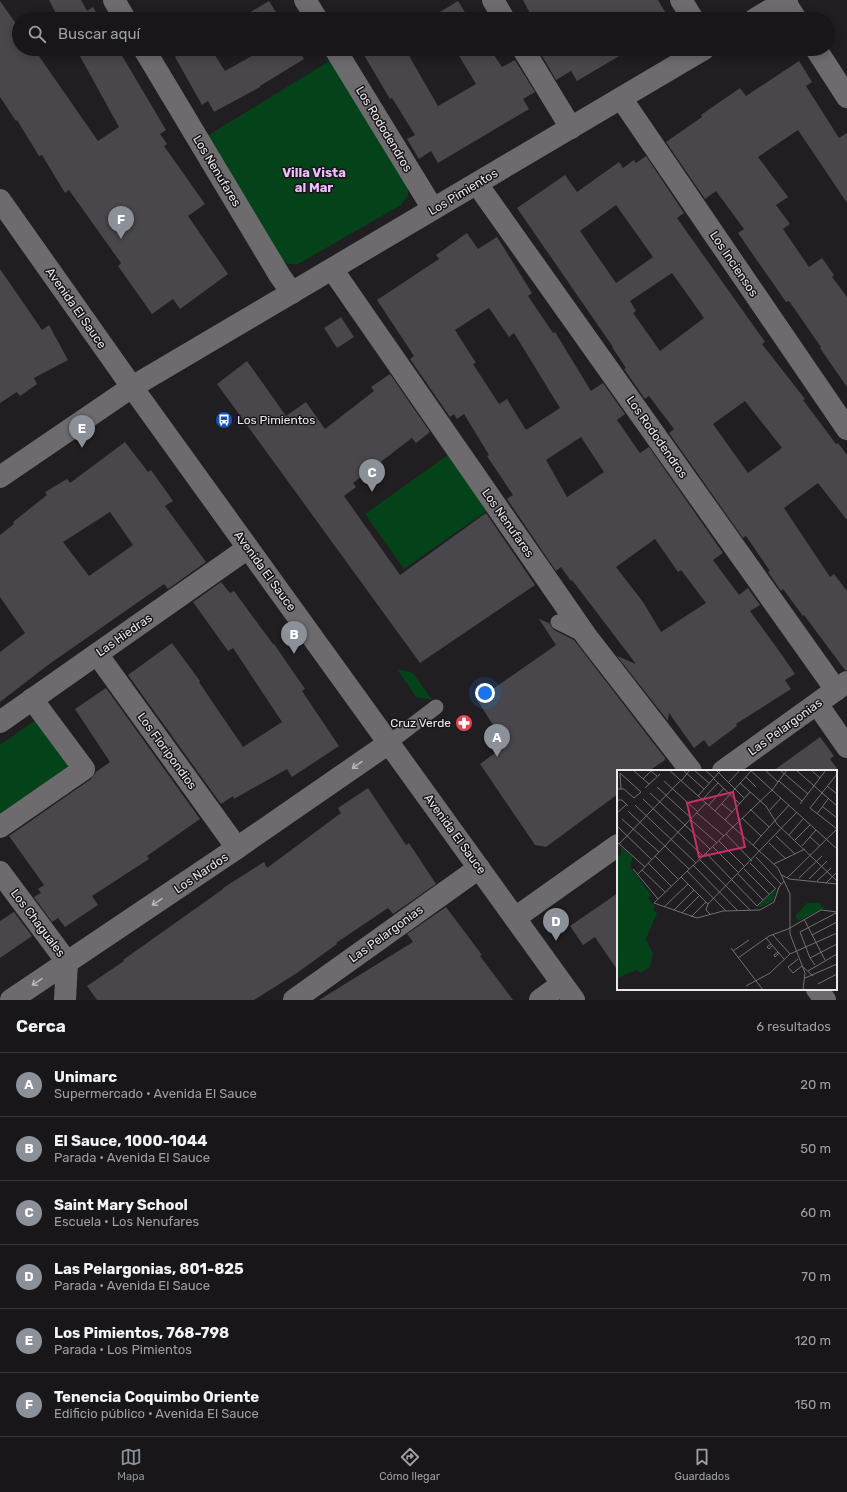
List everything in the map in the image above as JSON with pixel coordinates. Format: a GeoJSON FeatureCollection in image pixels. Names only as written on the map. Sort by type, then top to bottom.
{"type":"FeatureCollection","features":[{"type":"Feature","properties":{"kind":"street"},"geometry":{"type":"LineString","coordinates":[[114,0],[121,12]]}},
{"type":"Feature","properties":{"kind":"street"},"geometry":{"type":"LineString","coordinates":[[305,0],[313,12]]}},
{"type":"Feature","properties":{"kind":"street"},"geometry":{"type":"LineString","coordinates":[[493,0],[500,12]]}},
{"type":"Feature","properties":{"kind":"street"},"geometry":{"type":"LineString","coordinates":[[682,0],[689,12]]}},
{"type":"Feature","properties":{"kind":"street"},"geometry":{"type":"LineString","coordinates":[[775,12],[790,7]]}},
{"type":"Feature","properties":{"kind":"street","name":"Los Nenufares"},"geometry":{"type":"LineString","coordinates":[[148,56],[280,276],[292,293]]}},
{"type":"Feature","properties":{"kind":"street","name":"Los Rododendros"},"geometry":{"type":"LineString","coordinates":[[339,56],[433,209]]}},
{"type":"Feature","properties":{"kind":"street"},"geometry":{"type":"LineString","coordinates":[[527,56],[571,128]]}},
{"type":"Feature","properties":{"kind":"street","name":"Los Pimientos"},"geometry":{"type":"LineString","coordinates":[[0,477],[132,387],[692,56]]}},
{"type":"Feature","properties":{"kind":"street"},"geometry":{"type":"LineString","coordinates":[[821,56],[847,97]]}},
{"type":"Feature","properties":{"kind":"street","name":"Los Inciensos"},"geometry":{"type":"LineString","coordinates":[[621,98],[847,429]]}},
{"type":"Feature","properties":{"kind":"street","name":"Los Rododendros"},"geometry":{"type":"LineString","coordinates":[[477,184],[842,686]]}},
{"type":"Feature","properties":{"kind":"street","name":"Avenida El Sauce"},"geometry":{"type":"LineString","coordinates":[[0,200],[132,387],[568,992]]}},
{"type":"Feature","properties":{"kind":"street","name":"Los Nenufares"},"geometry":{"type":"LineString","coordinates":[[332,269],[587,637],[689,770]]}},
{"type":"Feature","properties":{"kind":"street","name":"Las Hiedras"},"geometry":{"type":"LineString","coordinates":[[0,722],[248,548]]}},
{"type":"Feature","properties":{"kind":"street","name":"Los Floripondios"},"geometry":{"type":"LineString","coordinates":[[97,654],[237,848]]}},
{"type":"Feature","properties":{"kind":"street","name":"Las Pelargonias"},"geometry":{"type":"LineString","coordinates":[[724,770],[842,686]]}},
{"type":"Feature","properties":{"kind":"street"},"geometry":{"type":"LineString","coordinates":[[0,827],[84,769],[32,700]]}},
{"type":"Feature","properties":{"kind":"street"},"geometry":{"type":"LineString","coordinates":[[817,704],[847,746]]}},
{"type":"Feature","properties":{"kind":"street","name":"Los Nardos"},"geometry":{"type":"LineString","coordinates":[[11,1000],[237,848],[388,743]]}},
{"type":"Feature","properties":{"kind":"street"},"geometry":{"type":"LineString","coordinates":[[515,918],[617,846]]}},
{"type":"Feature","properties":{"kind":"street","name":"Las Pelargonias"},"geometry":{"type":"LineString","coordinates":[[294,1000],[479,868]]}},
{"type":"Feature","properties":{"kind":"street","name":"Los Chaguales"},"geometry":{"type":"LineString","coordinates":[[0,872],[67,962],[65,1000]]}},
{"type":"Feature","properties":{"kind":"street"},"geometry":{"type":"LineString","coordinates":[[818,990],[825,1000]]}},
{"type":"Feature","properties":{"kind":"street"},"geometry":{"type":"LineString","coordinates":[[540,1000],[568,992]]}},
{"type":"Feature","properties":{"kind":"lane"},"geometry":{"type":"LineString","coordinates":[[558,622],[587,637]]}},
{"type":"Feature","properties":{"kind":"lane"},"geometry":{"type":"LineString","coordinates":[[388,743],[436,707]]}},
{"type":"Feature","properties":{"kind":"green space"},"geometry":{"type":"Polygon","coordinates":[[[331,60],[408,184],[408,195],[401,205],[298,264],[287,264],[278,257],[204,138],[331,60]]]}},
{"type":"Feature","properties":{"kind":"green space"},"geometry":{"type":"Polygon","coordinates":[[[449,454],[488,510],[404,569],[365,514],[449,454]]]}},
{"type":"Feature","properties":{"kind":"green space"},"geometry":{"type":"Polygon","coordinates":[[[397,669],[413,673],[432,700],[416,697],[397,669]]]}},
{"type":"Feature","properties":{"kind":"green space"},"geometry":{"type":"Polygon","coordinates":[[[37,719],[75,764],[0,817],[0,745],[37,719]]]}},
{"type":"Feature","properties":{"kind":"building"},"geometry":{"type":"Polygon","coordinates":[[[49,0],[81,0],[87,11],[93,7],[96,12],[55,12],[49,0]]]}},
{"type":"Feature","properties":{"kind":"building"},"geometry":{"type":"Polygon","coordinates":[[[523,0],[658,0],[665,12],[529,12],[523,0]]]}},
{"type":"Feature","properties":{"kind":"building"},"geometry":{"type":"Polygon","coordinates":[[[0,1],[12,18],[12,56],[39,56],[98,141],[119,127],[80,56],[122,56],[166,130],[160,134],[167,144],[164,146],[205,204],[188,216],[228,274],[180,309],[173,299],[152,314],[118,266],[121,263],[69,190],[65,193],[42,155],[39,156],[17,120],[16,121],[0,97],[0,1]]]}},
{"type":"Feature","properties":{"kind":"building"},"geometry":{"type":"Polygon","coordinates":[[[269,1],[276,12],[251,12],[269,1]]]}},
{"type":"Feature","properties":{"kind":"building"},"geometry":{"type":"Polygon","coordinates":[[[458,1],[465,12],[440,12],[458,1]]]}},
{"type":"Feature","properties":{"kind":"building"},"geometry":{"type":"Polygon","coordinates":[[[215,56],[225,71],[252,56],[302,56],[304,59],[260,87],[214,112],[208,101],[202,105],[175,57],[215,56]]]}},
{"type":"Feature","properties":{"kind":"building"},"geometry":{"type":"Polygon","coordinates":[[[365,56],[409,56],[438,106],[476,84],[459,56],[495,56],[502,67],[515,60],[535,92],[523,99],[529,109],[438,163],[431,151],[419,159],[407,139],[415,135],[392,98],[390,99],[365,56]]]}},
{"type":"Feature","properties":{"kind":"building"},"geometry":{"type":"Polygon","coordinates":[[[542,56],[619,56],[577,81],[571,71],[556,80],[542,56]]]}},
{"type":"Feature","properties":{"kind":"building"},"geometry":{"type":"Polygon","coordinates":[[[799,61],[812,82],[806,86],[839,138],[847,133],[847,203],[798,130],[758,157],[788,197],[776,205],[790,224],[783,229],[809,267],[822,258],[834,275],[832,277],[847,297],[847,387],[789,301],[786,302],[738,233],[744,229],[716,191],[705,199],[666,142],[740,88],[746,96],[799,61]]]}},
{"type":"Feature","properties":{"kind":"building"},"geometry":{"type":"Polygon","coordinates":[[[646,156],[684,213],[677,218],[765,342],[762,344],[805,399],[803,400],[836,444],[838,443],[847,455],[847,520],[818,483],[784,508],[830,577],[834,574],[847,591],[847,670],[845,670],[783,589],[781,591],[768,572],[770,571],[746,536],[743,538],[669,433],[674,429],[649,396],[645,399],[624,369],[626,368],[613,347],[517,208],[565,175],[577,192],[619,162],[623,168],[634,160],[636,163],[646,156]],[[616,205],[580,231],[616,283],[653,257],[616,205]],[[672,273],[630,301],[636,311],[633,313],[660,351],[704,318],[672,273]],[[745,401],[713,424],[748,473],[782,448],[745,401]]]}},
{"type":"Feature","properties":{"kind":"building"},"geometry":{"type":"Polygon","coordinates":[[[467,233],[478,249],[497,237],[532,293],[528,296],[553,333],[555,332],[591,391],[603,383],[625,414],[617,420],[640,453],[649,447],[723,553],[713,560],[739,595],[748,588],[760,605],[750,611],[795,674],[785,680],[791,689],[736,724],[737,726],[709,747],[704,740],[694,748],[669,713],[668,721],[617,656],[636,664],[561,567],[556,571],[507,499],[513,495],[487,456],[489,455],[464,414],[457,419],[454,414],[450,417],[410,359],[414,356],[377,300],[439,259],[436,255],[467,233]],[[489,308],[455,330],[476,363],[473,364],[499,404],[507,399],[526,430],[560,408],[514,333],[509,337],[489,308]],[[581,437],[546,460],[567,497],[604,472],[581,437]],[[655,539],[616,567],[643,602],[661,632],[706,603],[681,570],[678,572],[655,539]]]}},
{"type":"Feature","properties":{"kind":"building"},"geometry":{"type":"Polygon","coordinates":[[[0,269],[42,330],[49,325],[68,360],[34,378],[37,384],[20,396],[17,392],[0,403],[0,269]]]}},
{"type":"Feature","properties":{"kind":"building"},"geometry":{"type":"Polygon","coordinates":[[[341,317],[354,337],[337,348],[324,328],[341,317]]]}},
{"type":"Feature","properties":{"kind":"building"},"geometry":{"type":"Polygon","coordinates":[[[247,361],[286,416],[306,402],[325,429],[374,391],[371,387],[390,374],[430,432],[416,443],[412,438],[353,483],[356,487],[344,496],[400,575],[486,513],[535,585],[420,663],[217,384],[247,361]]]}},
{"type":"Feature","properties":{"kind":"building"},"geometry":{"type":"Polygon","coordinates":[[[125,442],[148,472],[151,470],[173,501],[165,506],[206,562],[168,589],[164,584],[48,665],[0,702],[0,652],[25,633],[0,597],[0,535],[14,524],[13,522],[47,495],[45,492],[67,479],[70,483],[125,442]],[[110,512],[63,542],[89,576],[133,545],[110,512]]]}},
{"type":"Feature","properties":{"kind":"building"},"geometry":{"type":"Polygon","coordinates":[[[221,582],[230,593],[234,591],[274,644],[305,689],[302,691],[339,746],[292,777],[287,769],[234,799],[233,796],[221,804],[128,675],[172,643],[200,681],[199,682],[243,747],[282,722],[233,648],[228,651],[193,602],[221,582]]]}},
{"type":"Feature","properties":{"kind":"building"},"geometry":{"type":"Polygon","coordinates":[[[539,619],[549,623],[554,630],[574,640],[665,758],[665,760],[650,770],[617,770],[617,795],[546,847],[535,845],[480,764],[506,745],[477,700],[556,645],[539,619]]]}},
{"type":"Feature","properties":{"kind":"building"},"geometry":{"type":"Polygon","coordinates":[[[106,688],[200,819],[147,856],[149,859],[92,896],[98,905],[65,927],[58,918],[52,922],[34,897],[41,893],[38,889],[44,885],[9,836],[91,779],[96,772],[110,762],[75,709],[106,688]]]}},
{"type":"Feature","properties":{"kind":"building"},"geometry":{"type":"Polygon","coordinates":[[[820,737],[834,756],[830,759],[839,771],[837,770],[774,770],[820,737]]]}},
{"type":"Feature","properties":{"kind":"building"},"geometry":{"type":"Polygon","coordinates":[[[368,788],[406,845],[409,843],[436,884],[393,914],[388,908],[336,943],[337,944],[297,973],[254,1000],[97,1000],[87,986],[124,961],[123,960],[223,888],[264,862],[267,868],[341,813],[338,808],[368,788]]]}},
{"type":"Feature","properties":{"kind":"building"},"geometry":{"type":"Polygon","coordinates":[[[617,894],[617,970],[595,937],[583,945],[570,926],[617,894]]]}},
{"type":"Feature","properties":{"kind":"building"},"geometry":{"type":"Polygon","coordinates":[[[446,907],[513,1000],[319,1000],[413,942],[407,934],[446,907]]]}},
{"type":"Feature","properties":{"kind":"building"},"geometry":{"type":"Polygon","coordinates":[[[14,912],[32,936],[0,958],[0,921],[14,912]]]}},
{"type":"Feature","properties":{"kind":"place","name":"Tenencia Coquimbo Oriente"},"geometry":{"type":"Point","coordinates":[121,239]}},
{"type":"Feature","properties":{"kind":"place","name":"Los Pimientos"},"geometry":{"type":"Point","coordinates":[224,420]}},
{"type":"Feature","properties":{"kind":"place","name":"Los Pimientos, 768-798"},"geometry":{"type":"Point","coordinates":[82,448]}},
{"type":"Feature","properties":{"kind":"place","name":"Saint Mary School"},"geometry":{"type":"Point","coordinates":[372,492]}},
{"type":"Feature","properties":{"kind":"place","name":"El Sauce, 1000-1044"},"geometry":{"type":"Point","coordinates":[294,654]}},
{"type":"Feature","properties":{"kind":"place","name":"Cruz Verde"},"geometry":{"type":"Point","coordinates":[464,723]}},
{"type":"Feature","properties":{"kind":"place","name":"Unimarc"},"geometry":{"type":"Point","coordinates":[497,757]}},
{"type":"Feature","properties":{"kind":"place","name":"Las Pelargonias, 801-825"},"geometry":{"type":"Point","coordinates":[556,941]}},
{"type":"Feature","properties":{"kind":"district","name":"Villa Vista al Mar"},"geometry":{"type":"Point","coordinates":[314,180]}}]}
